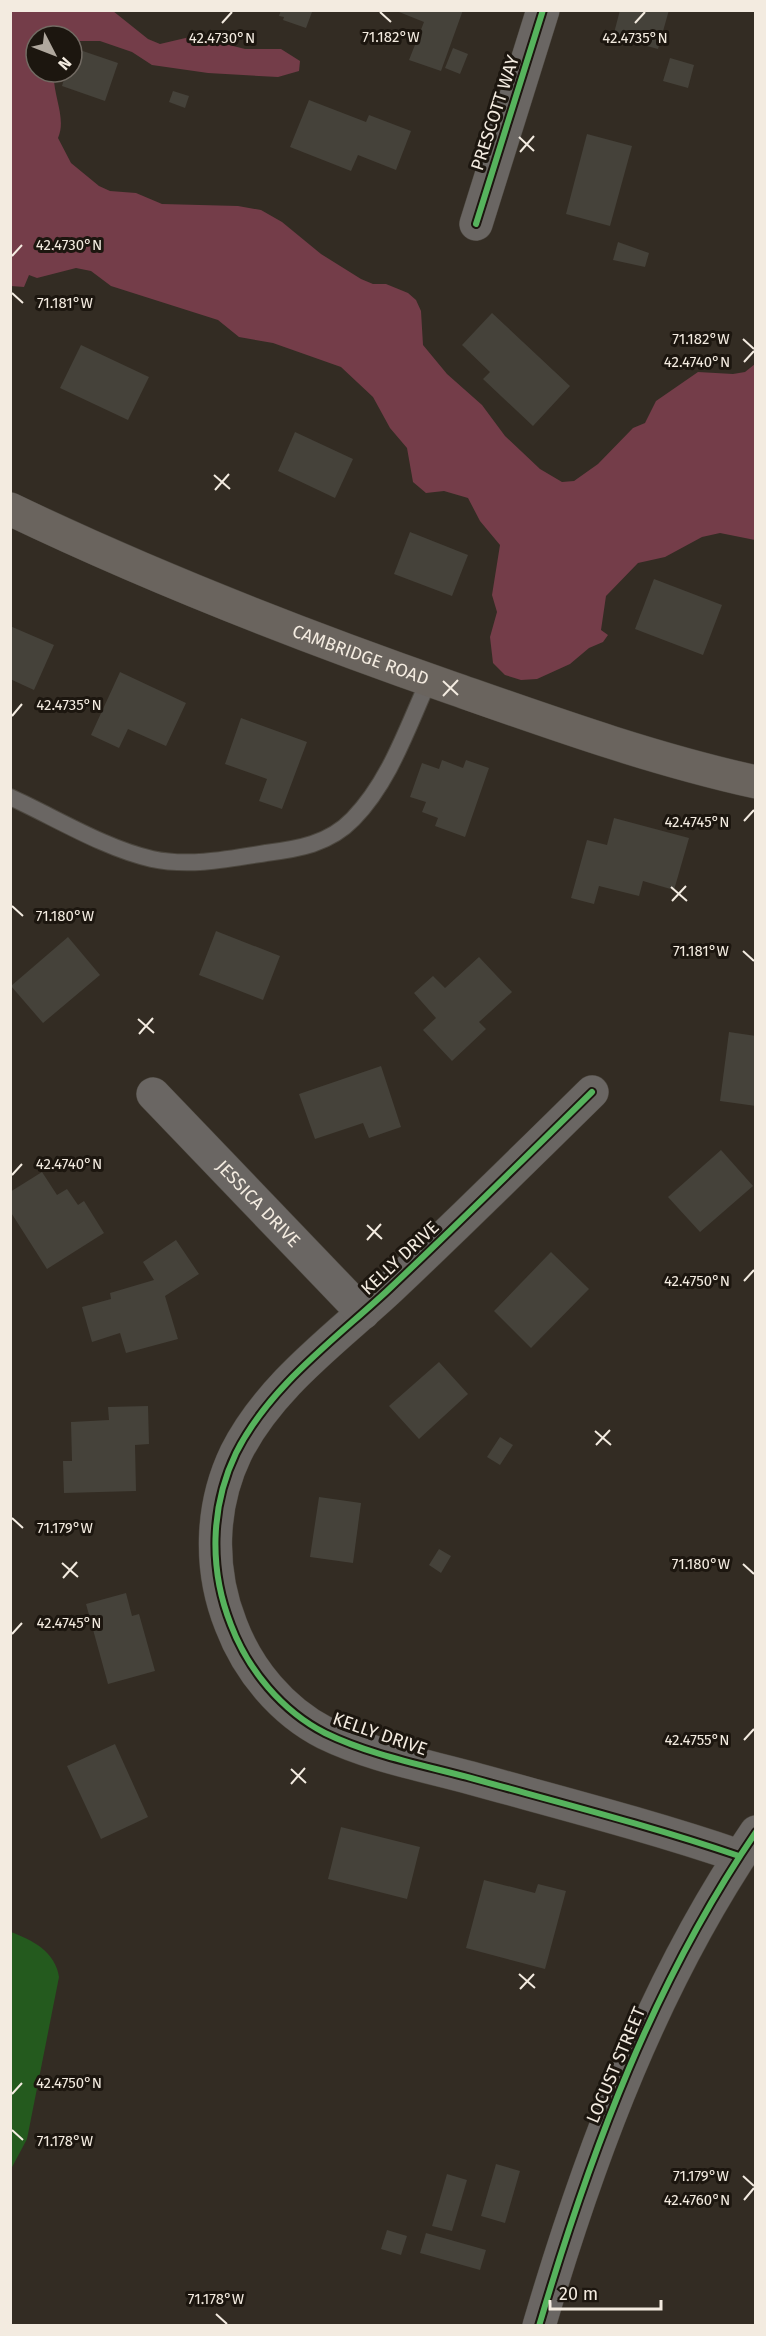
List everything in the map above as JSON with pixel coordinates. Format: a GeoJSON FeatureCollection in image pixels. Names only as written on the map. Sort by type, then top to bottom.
{"type":"FeatureCollection","features":[{"type":"Feature","properties":{"kind":"highway","name":"CAMBRIDGE ROAD"},"geometry":{"type":"LineString","coordinates":[[10,509],[135,568],[208,598],[429,680],[579,733],[756,782]]}},
{"type":"Feature","properties":{"kind":"street","name":"PRESCOTT WAY"},"geometry":{"type":"LineString","coordinates":[[476,224],[543,10]]}},
{"type":"Feature","properties":{"kind":"street","name":"KELLY DRIVE"},"geometry":{"type":"LineString","coordinates":[[592,1092],[294,1377],[255,1421],[236,1454],[221,1496],[215,1531],[218,1583],[233,1633],[250,1664],[284,1703],[312,1725],[336,1737],[404,1760],[672,1833],[747,1844]]}},
{"type":"Feature","properties":{"kind":"street","name":"JESSICA DRIVE"},"geometry":{"type":"LineString","coordinates":[[153,1094],[363,1313]]}},
{"type":"Feature","properties":{"kind":"street","name":"LOCUST STREET"},"geometry":{"type":"LineString","coordinates":[[539,2325],[609,2118],[638,2047],[684,1952],[747,1844]]}},
{"type":"Feature","properties":{"kind":"lane"},"geometry":{"type":"LineString","coordinates":[[10,797],[114,847],[154,859],[190,862],[310,845],[341,831],[366,804],[390,766],[429,680]]}},
{"type":"Feature","properties":{"kind":"shaded area"},"geometry":{"type":"Polygon","coordinates":[[[10,11],[113,11],[148,39],[160,44],[194,36],[245,49],[281,49],[300,61],[299,71],[278,77],[208,73],[152,65],[132,52],[100,41],[84,41],[84,24],[24,24],[24,84],[54,84],[61,122],[58,138],[71,163],[99,186],[110,191],[136,193],[162,204],[238,206],[261,210],[282,222],[321,254],[361,279],[373,284],[386,284],[408,293],[416,300],[421,311],[423,345],[447,374],[482,405],[505,436],[540,469],[562,482],[574,481],[598,464],[633,428],[645,423],[656,401],[698,372],[733,374],[745,372],[755,364],[755,540],[720,533],[702,537],[665,557],[638,563],[606,596],[601,630],[608,635],[603,642],[589,648],[570,664],[537,679],[521,680],[505,675],[493,663],[490,637],[497,612],[492,595],[500,545],[480,521],[468,498],[444,491],[426,493],[413,482],[407,448],[390,428],[373,397],[341,367],[273,343],[239,337],[218,320],[111,286],[91,271],[76,268],[37,278],[29,275],[24,287],[11,286],[10,11]]]}},
{"type":"Feature","properties":{"kind":"shaded area"},"geometry":{"type":"Polygon","coordinates":[[[11,1932],[27,1939],[48,1953],[57,1968],[59,1977],[27,2139],[11,2169],[11,1932]]]}},
{"type":"Feature","properties":{"kind":"building"},"geometry":{"type":"Polygon","coordinates":[[[281,10],[312,12],[306,28],[283,20],[284,17],[279,16],[281,10]]]}},
{"type":"Feature","properties":{"kind":"building"},"geometry":{"type":"Polygon","coordinates":[[[394,10],[463,10],[441,71],[409,60],[424,22],[394,10]]]}},
{"type":"Feature","properties":{"kind":"building"},"geometry":{"type":"Polygon","coordinates":[[[620,10],[669,10],[658,49],[613,37],[620,10]]]}},
{"type":"Feature","properties":{"kind":"building"},"geometry":{"type":"Polygon","coordinates":[[[453,48],[468,54],[460,74],[445,68],[453,48]]]}},
{"type":"Feature","properties":{"kind":"building"},"geometry":{"type":"Polygon","coordinates":[[[84,51],[118,63],[105,101],[62,86],[63,84],[84,84],[84,51]]]}},
{"type":"Feature","properties":{"kind":"building"},"geometry":{"type":"Polygon","coordinates":[[[670,58],[694,65],[688,88],[663,81],[670,58]]]}},
{"type":"Feature","properties":{"kind":"building"},"geometry":{"type":"Polygon","coordinates":[[[173,91],[189,96],[185,108],[169,102],[173,91]]]}},
{"type":"Feature","properties":{"kind":"building"},"geometry":{"type":"Polygon","coordinates":[[[309,100],[366,122],[369,115],[411,131],[396,170],[358,155],[351,171],[290,147],[309,100]]]}},
{"type":"Feature","properties":{"kind":"building"},"geometry":{"type":"Polygon","coordinates":[[[587,134],[632,146],[610,226],[566,214],[587,134]]]}},
{"type":"Feature","properties":{"kind":"building"},"geometry":{"type":"Polygon","coordinates":[[[618,242],[649,253],[645,267],[613,260],[618,242]]]}},
{"type":"Feature","properties":{"kind":"building"},"geometry":{"type":"Polygon","coordinates":[[[492,313],[570,386],[533,426],[483,379],[490,372],[462,345],[492,313]]]}},
{"type":"Feature","properties":{"kind":"building"},"geometry":{"type":"Polygon","coordinates":[[[81,345],[149,377],[128,420],[60,388],[81,345]]]}},
{"type":"Feature","properties":{"kind":"building"},"geometry":{"type":"Polygon","coordinates":[[[295,432],[353,459],[335,498],[278,471],[295,432]]]}},
{"type":"Feature","properties":{"kind":"building"},"geometry":{"type":"Polygon","coordinates":[[[410,532],[468,555],[452,596],[394,574],[410,532]]]}},
{"type":"Feature","properties":{"kind":"building"},"geometry":{"type":"Polygon","coordinates":[[[654,579],[722,605],[703,655],[635,629],[654,579]]]}},
{"type":"Feature","properties":{"kind":"building"},"geometry":{"type":"Polygon","coordinates":[[[10,626],[54,645],[34,690],[10,679],[10,626]]]}},
{"type":"Feature","properties":{"kind":"building"},"geometry":{"type":"Polygon","coordinates":[[[120,672],[186,703],[166,746],[128,729],[119,748],[91,735],[120,672]]]}},
{"type":"Feature","properties":{"kind":"building"},"geometry":{"type":"Polygon","coordinates":[[[241,718],[307,742],[282,809],[259,801],[267,779],[225,764],[241,718]]]}},
{"type":"Feature","properties":{"kind":"building"},"geometry":{"type":"Polygon","coordinates":[[[442,760],[463,768],[466,760],[489,768],[465,837],[435,826],[438,818],[422,812],[426,802],[410,797],[422,763],[439,769],[442,760]]]}},
{"type":"Feature","properties":{"kind":"building"},"geometry":{"type":"Polygon","coordinates":[[[614,818],[689,838],[674,890],[643,881],[639,896],[599,886],[594,904],[571,898],[587,840],[607,845],[614,818]]]}},
{"type":"Feature","properties":{"kind":"building"},"geometry":{"type":"Polygon","coordinates":[[[216,931],[280,956],[263,1000],[199,975],[216,931]]]}},
{"type":"Feature","properties":{"kind":"building"},"geometry":{"type":"Polygon","coordinates":[[[68,937],[100,975],[43,1023],[11,986],[68,937]]]}},
{"type":"Feature","properties":{"kind":"building"},"geometry":{"type":"Polygon","coordinates":[[[479,957],[512,992],[479,1022],[486,1029],[452,1061],[423,1030],[436,1018],[414,993],[433,976],[445,988],[479,957]]]}},
{"type":"Feature","properties":{"kind":"building"},"geometry":{"type":"Polygon","coordinates":[[[729,1032],[756,1036],[756,1106],[720,1101],[729,1032]]]}},
{"type":"Feature","properties":{"kind":"building"},"geometry":{"type":"Polygon","coordinates":[[[381,1066],[401,1127],[369,1138],[363,1123],[315,1139],[299,1094],[381,1066]]]}},
{"type":"Feature","properties":{"kind":"building"},"geometry":{"type":"Polygon","coordinates":[[[721,1150],[753,1186],[700,1232],[668,1197],[721,1150]]]}},
{"type":"Feature","properties":{"kind":"building"},"geometry":{"type":"Polygon","coordinates":[[[42,1172],[57,1195],[67,1189],[78,1205],[84,1201],[104,1233],[47,1269],[10,1211],[10,1192],[42,1172]]]}},
{"type":"Feature","properties":{"kind":"building"},"geometry":{"type":"Polygon","coordinates":[[[176,1240],[199,1274],[165,1296],[178,1339],[126,1353],[120,1333],[92,1342],[82,1307],[111,1299],[110,1293],[154,1280],[143,1262],[176,1240]]]}},
{"type":"Feature","properties":{"kind":"building"},"geometry":{"type":"Polygon","coordinates":[[[551,1252],[589,1289],[531,1348],[494,1311],[551,1252]]]}},
{"type":"Feature","properties":{"kind":"building"},"geometry":{"type":"Polygon","coordinates":[[[439,1362],[468,1394],[419,1439],[389,1406],[439,1362]]]}},
{"type":"Feature","properties":{"kind":"building"},"geometry":{"type":"Polygon","coordinates":[[[148,1406],[149,1444],[135,1445],[136,1491],[64,1493],[63,1461],[72,1461],[71,1422],[109,1420],[108,1407],[148,1406]]]}},
{"type":"Feature","properties":{"kind":"building"},"geometry":{"type":"Polygon","coordinates":[[[500,1437],[513,1445],[500,1465],[487,1457],[500,1437]]]}},
{"type":"Feature","properties":{"kind":"building"},"geometry":{"type":"Polygon","coordinates":[[[319,1497],[361,1503],[353,1563],[310,1557],[319,1497]]]}},
{"type":"Feature","properties":{"kind":"building"},"geometry":{"type":"Polygon","coordinates":[[[439,1549],[451,1556],[441,1573],[429,1565],[439,1549]]]}},
{"type":"Feature","properties":{"kind":"building"},"geometry":{"type":"Polygon","coordinates":[[[126,1593],[132,1616],[139,1614],[155,1671],[108,1684],[86,1604],[126,1593]]]}},
{"type":"Feature","properties":{"kind":"building"},"geometry":{"type":"Polygon","coordinates":[[[115,1744],[148,1817],[101,1839],[67,1766],[115,1744]]]}},
{"type":"Feature","properties":{"kind":"building"},"geometry":{"type":"Polygon","coordinates":[[[341,1827],[420,1847],[407,1899],[328,1879],[341,1827]]]}},
{"type":"Feature","properties":{"kind":"building"},"geometry":{"type":"Polygon","coordinates":[[[484,1880],[535,1893],[538,1884],[566,1891],[545,1969],[466,1948],[484,1880]]]}},
{"type":"Feature","properties":{"kind":"building"},"geometry":{"type":"Polygon","coordinates":[[[496,2164],[520,2171],[505,2223],[481,2216],[496,2164]]]}},
{"type":"Feature","properties":{"kind":"building"},"geometry":{"type":"Polygon","coordinates":[[[447,2174],[467,2180],[452,2231],[432,2226],[447,2174]]]}},
{"type":"Feature","properties":{"kind":"building"},"geometry":{"type":"Polygon","coordinates":[[[387,2230],[407,2236],[401,2255],[381,2249],[387,2230]]]}},
{"type":"Feature","properties":{"kind":"building"},"geometry":{"type":"Polygon","coordinates":[[[426,2233],[486,2250],[480,2270],[420,2253],[426,2233]]]}},
{"type":"Feature","properties":{"kind":"cycle path"},"geometry":{"type":"LineString","coordinates":[[476,224],[543,10]]}},
{"type":"Feature","properties":{"kind":"cycle path"},"geometry":{"type":"LineString","coordinates":[[592,1092],[413,1267],[304,1366],[266,1407],[236,1453],[221,1495],[216,1539],[219,1583],[238,1642],[257,1673],[281,1701],[309,1724],[325,1733],[378,1753],[606,1815],[739,1856]]}},
{"type":"Feature","properties":{"kind":"cycle path"},"geometry":{"type":"LineString","coordinates":[[539,2326],[580,2197],[628,2070],[686,1948],[719,1889],[756,1832]]}}]}
